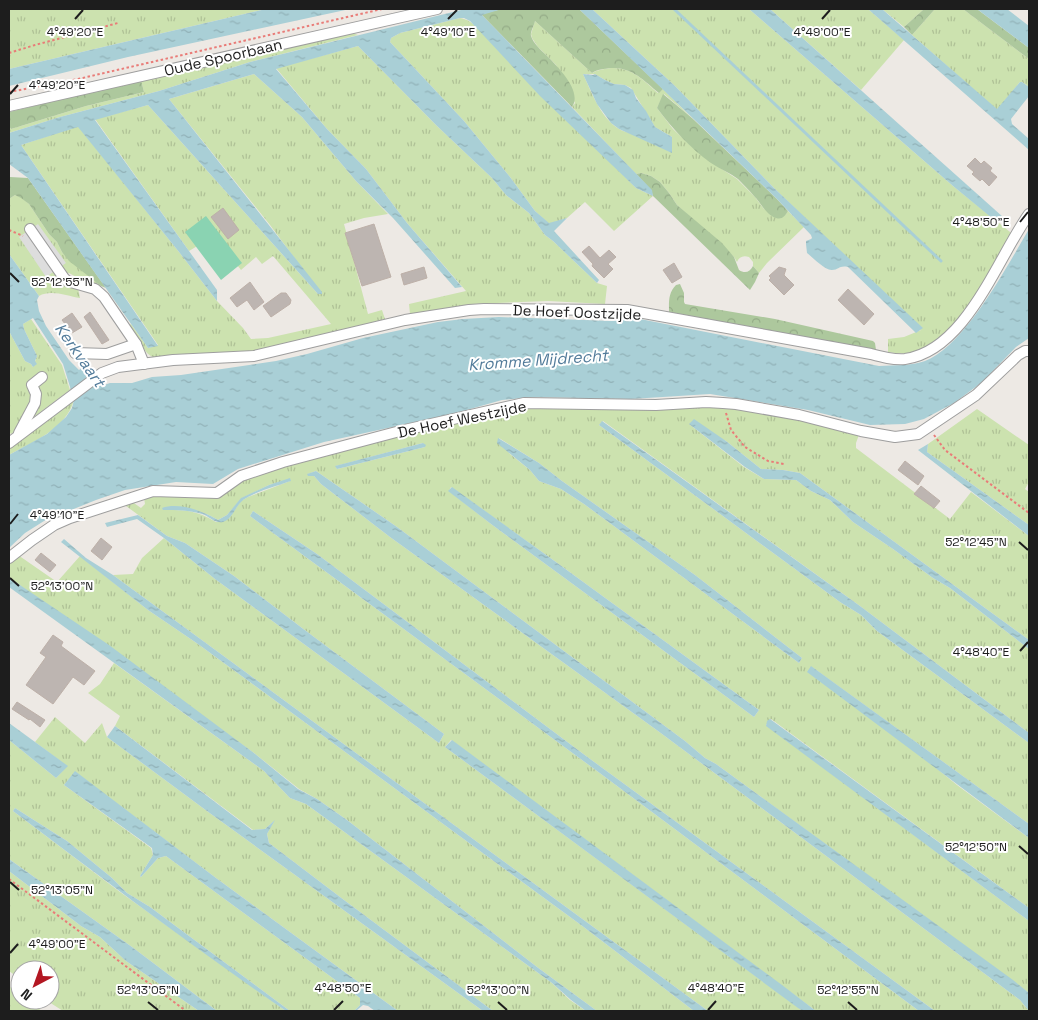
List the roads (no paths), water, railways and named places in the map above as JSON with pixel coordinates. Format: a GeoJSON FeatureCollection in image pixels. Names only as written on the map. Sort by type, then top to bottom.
{"type":"FeatureCollection","features":[{"type":"Feature","properties":{"kind":"street","name":"Oude Spoorbaan"},"geometry":{"type":"LineString","coordinates":[[9,106],[436,9]]}},
{"type":"Feature","properties":{"kind":"street","name":"De Hoef Oostzijde"},"geometry":{"type":"LineString","coordinates":[[144,364],[173,360],[254,356],[405,320],[469,310],[528,309],[627,310],[871,354],[884,358],[904,359],[927,352],[956,328],[973,308],[1029,214]]}},
{"type":"Feature","properties":{"kind":"street"},"geometry":{"type":"LineString","coordinates":[[9,443],[102,372],[118,367],[144,364],[136,344],[104,297],[95,289],[64,278],[30,229]]}},
{"type":"Feature","properties":{"kind":"street"},"geometry":{"type":"LineString","coordinates":[[74,354],[107,354],[136,344]]}},
{"type":"Feature","properties":{"kind":"street","name":"De Hoef Westzijde"},"geometry":{"type":"LineString","coordinates":[[9,558],[54,525],[153,491],[217,493],[241,476],[283,462],[400,431],[524,403],[656,405],[706,402],[736,404],[799,415],[895,437],[918,434],[976,395],[1018,355],[1029,351]]}},
{"type":"Feature","properties":{"kind":"street"},"geometry":{"type":"LineString","coordinates":[[18,436],[35,403],[36,394],[32,385],[42,377]]}},
{"type":"Feature","properties":{"kind":"water"},"geometry":{"type":"Polygon","coordinates":[[[266,9],[350,9],[128,57],[9,86],[9,69],[266,9]]]}},
{"type":"Feature","properties":{"kind":"water"},"geometry":{"type":"Polygon","coordinates":[[[465,9],[502,9],[482,15],[652,190],[653,196],[636,188],[540,96],[470,21],[460,18],[400,33],[391,38],[390,42],[464,121],[535,211],[549,223],[567,218],[554,231],[599,280],[597,283],[545,235],[529,213],[506,195],[492,178],[437,126],[358,46],[276,69],[327,129],[366,169],[407,223],[462,287],[455,288],[393,218],[356,181],[302,117],[254,74],[169,99],[322,294],[318,294],[148,105],[95,120],[217,290],[217,301],[78,127],[21,145],[158,346],[148,348],[28,178],[9,164],[9,133],[60,117],[159,91],[250,62],[465,9]]]}},
{"type":"Feature","properties":{"kind":"water"},"geometry":{"type":"Polygon","coordinates":[[[579,9],[592,9],[675,86],[774,188],[923,328],[916,333],[848,267],[829,270],[807,253],[806,241],[812,238],[811,235],[776,198],[579,9]]]}},
{"type":"Feature","properties":{"kind":"water"},"geometry":{"type":"Polygon","coordinates":[[[749,9],[770,9],[1003,217],[998,223],[953,186],[749,9]]]}},
{"type":"Feature","properties":{"kind":"water"},"geometry":{"type":"Polygon","coordinates":[[[868,9],[882,9],[997,109],[1020,82],[1029,87],[1029,96],[1011,119],[1012,124],[1029,139],[1029,150],[868,9]]]}},
{"type":"Feature","properties":{"kind":"water"},"geometry":{"type":"Polygon","coordinates":[[[977,9],[1007,9],[1029,26],[1029,48],[977,9]]]}},
{"type":"Feature","properties":{"kind":"water"},"geometry":{"type":"Polygon","coordinates":[[[583,74],[595,74],[614,84],[625,85],[633,90],[636,98],[655,127],[672,137],[672,153],[619,129],[611,123],[597,104],[583,74]]]}},
{"type":"Feature","properties":{"kind":"water","name":"Kromme Mijdrecht"},"geometry":{"type":"Polygon","coordinates":[[[1029,229],[1029,338],[1016,347],[981,383],[954,403],[924,419],[905,424],[870,425],[808,410],[710,394],[631,399],[531,397],[502,400],[456,413],[324,442],[238,469],[213,484],[176,482],[125,490],[44,521],[25,533],[9,548],[9,455],[47,434],[66,417],[72,408],[74,400],[63,364],[33,318],[23,324],[37,356],[35,361],[37,364],[33,367],[25,361],[9,331],[9,254],[39,296],[37,300],[39,311],[46,326],[69,360],[79,370],[84,366],[104,385],[110,383],[132,383],[152,377],[181,375],[276,361],[363,338],[438,322],[499,317],[612,321],[635,318],[879,366],[914,364],[925,361],[940,353],[970,322],[997,283],[1029,229]]]}},
{"type":"Feature","properties":{"kind":"water"},"geometry":{"type":"Polygon","coordinates":[[[694,419],[726,441],[761,469],[800,473],[1029,640],[1029,649],[950,588],[853,522],[830,500],[811,491],[796,480],[764,479],[745,467],[689,424],[694,419]]]}},
{"type":"Feature","properties":{"kind":"water"},"geometry":{"type":"Polygon","coordinates":[[[602,421],[860,606],[1029,733],[1029,743],[877,631],[861,615],[840,602],[599,425],[602,421]]]}},
{"type":"Feature","properties":{"kind":"water"},"geometry":{"type":"Polygon","coordinates":[[[498,438],[539,463],[695,575],[802,658],[799,663],[584,504],[561,489],[539,481],[530,470],[497,443],[498,438]]]}},
{"type":"Feature","properties":{"kind":"water"},"geometry":{"type":"Polygon","coordinates":[[[423,443],[426,445],[425,447],[337,469],[335,466],[423,443]]]}},
{"type":"Feature","properties":{"kind":"water"},"geometry":{"type":"Polygon","coordinates":[[[928,444],[927,452],[1029,525],[1029,536],[918,450],[928,444]]]}},
{"type":"Feature","properties":{"kind":"water"},"geometry":{"type":"Polygon","coordinates":[[[316,471],[397,527],[685,741],[705,758],[716,764],[1013,980],[1029,993],[1029,1011],[1020,1000],[658,731],[390,537],[321,484],[314,476],[308,476],[307,474],[316,471]]]}},
{"type":"Feature","properties":{"kind":"water"},"geometry":{"type":"Polygon","coordinates":[[[290,478],[291,481],[245,499],[229,518],[223,522],[217,522],[197,513],[182,510],[163,510],[162,508],[176,506],[191,508],[218,520],[227,515],[241,498],[290,478]]]}},
{"type":"Feature","properties":{"kind":"water"},"geometry":{"type":"Polygon","coordinates":[[[452,487],[759,710],[754,717],[491,524],[448,491],[452,487]]]}},
{"type":"Feature","properties":{"kind":"water"},"geometry":{"type":"Polygon","coordinates":[[[253,511],[317,554],[586,756],[935,1011],[919,1011],[250,516],[253,511]]]}},
{"type":"Feature","properties":{"kind":"water"},"geometry":{"type":"Polygon","coordinates":[[[138,515],[167,536],[185,543],[234,576],[444,734],[439,743],[215,579],[137,519],[107,527],[105,523],[138,515]]]}},
{"type":"Feature","properties":{"kind":"water"},"geometry":{"type":"Polygon","coordinates":[[[64,539],[86,558],[113,575],[708,1011],[694,1011],[581,925],[198,644],[148,610],[61,542],[64,539]]]}},
{"type":"Feature","properties":{"kind":"water"},"geometry":{"type":"Polygon","coordinates":[[[9,579],[109,645],[254,753],[298,789],[317,799],[347,820],[597,1011],[586,1011],[552,983],[306,804],[290,798],[264,771],[9,587],[9,579]]]}},
{"type":"Feature","properties":{"kind":"water"},"geometry":{"type":"Polygon","coordinates":[[[811,666],[1029,824],[1029,838],[807,672],[811,666]]]}},
{"type":"Feature","properties":{"kind":"water"},"geometry":{"type":"Polygon","coordinates":[[[770,719],[1029,908],[1029,921],[766,726],[767,721],[770,719]]]}},
{"type":"Feature","properties":{"kind":"water"},"geometry":{"type":"Polygon","coordinates":[[[9,723],[68,766],[56,778],[9,740],[9,723]]]}},
{"type":"Feature","properties":{"kind":"water"},"geometry":{"type":"Polygon","coordinates":[[[115,726],[252,830],[265,829],[275,820],[267,834],[269,843],[493,1011],[483,1011],[107,737],[115,726]]]}},
{"type":"Feature","properties":{"kind":"water"},"geometry":{"type":"Polygon","coordinates":[[[452,740],[816,1011],[803,1011],[798,1008],[445,747],[452,740]]]}},
{"type":"Feature","properties":{"kind":"water"},"geometry":{"type":"Polygon","coordinates":[[[75,771],[216,878],[398,1011],[375,1011],[363,1005],[354,1011],[360,1005],[360,998],[166,856],[158,858],[141,877],[153,855],[152,848],[64,785],[75,771]]]}},
{"type":"Feature","properties":{"kind":"water"},"geometry":{"type":"Polygon","coordinates":[[[15,808],[67,841],[112,878],[127,893],[150,907],[290,1011],[286,1011],[148,913],[13,811],[15,808]]]}},
{"type":"Feature","properties":{"kind":"water"},"geometry":{"type":"Polygon","coordinates":[[[9,859],[132,947],[217,1011],[199,1011],[126,961],[100,937],[81,926],[9,871],[9,859]]]}},
{"type":"Feature","properties":{"kind":"waterway"},"geometry":{"type":"LineString","coordinates":[[674,9],[941,261]]}},
{"type":"Feature","properties":{"kind":"water label","name":"Kerkvaart"},"geometry":{"type":"Point","coordinates":[80,355]}}]}
